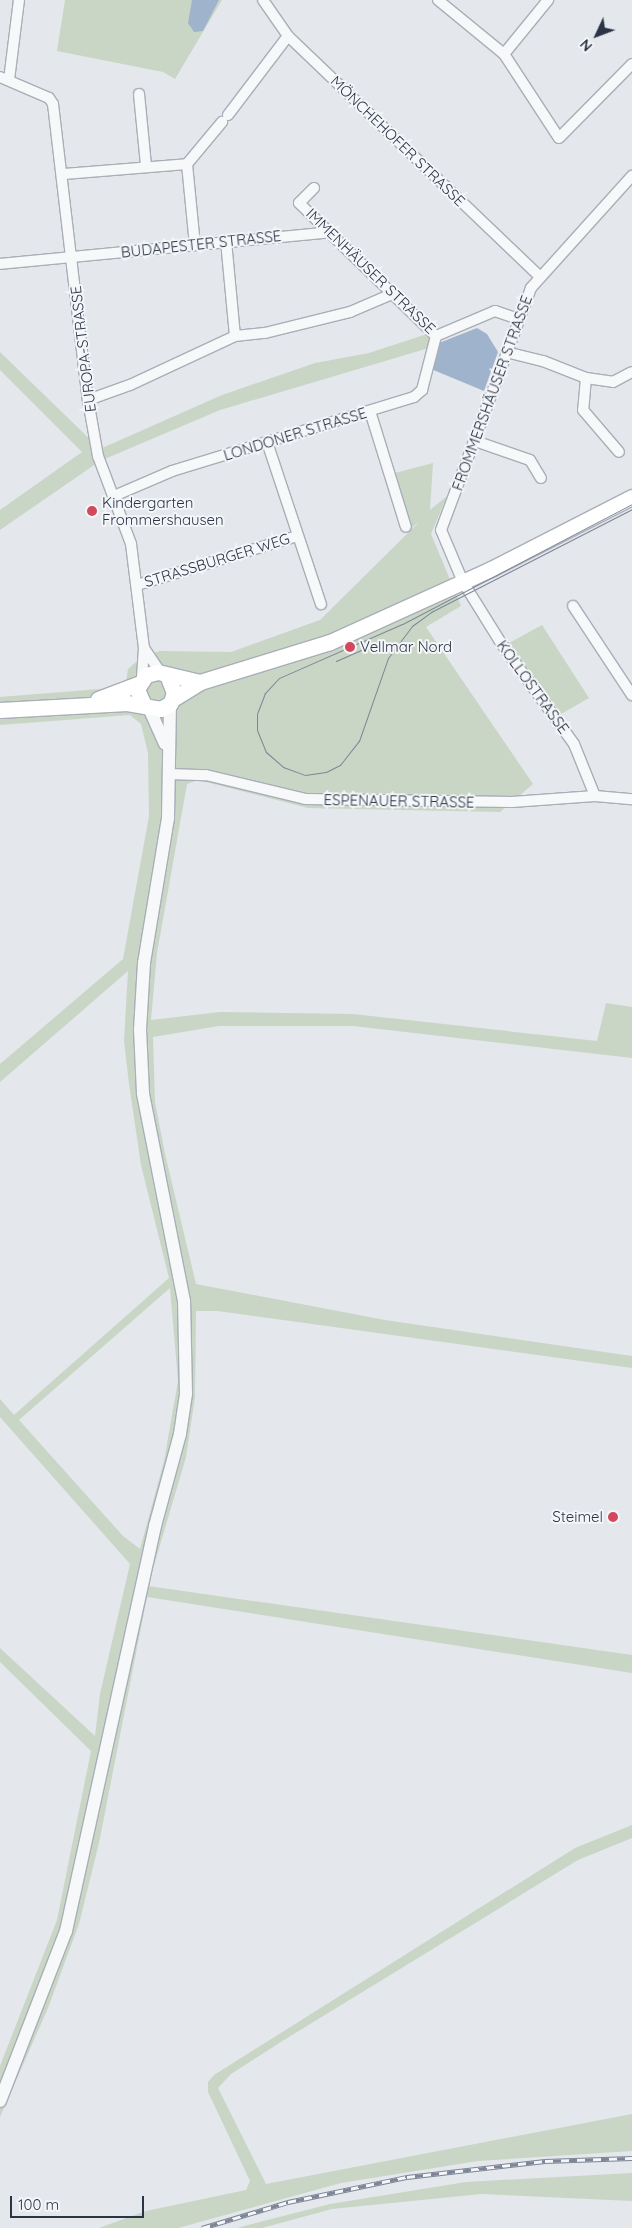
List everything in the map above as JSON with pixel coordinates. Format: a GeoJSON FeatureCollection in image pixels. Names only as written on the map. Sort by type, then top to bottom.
{"type":"FeatureCollection","features":[{"type":"Feature","properties":{"kind":"main road"},"geometry":{"type":"LineString","coordinates":[[0,710],[84,703],[160,709],[200,682],[307,651],[463,582],[632,497]]}},
{"type":"Feature","properties":{"kind":"main road"},"geometry":{"type":"LineString","coordinates":[[84,703],[140,681],[165,675],[200,682]]}},
{"type":"Feature","properties":{"kind":"main road"},"geometry":{"type":"LineString","coordinates":[[165,675],[174,688],[171,701]]}},
{"type":"Feature","properties":{"kind":"main road"},"geometry":{"type":"LineString","coordinates":[[140,681],[137,695],[146,707]]}},
{"type":"Feature","properties":{"kind":"street"},"geometry":{"type":"LineString","coordinates":[[4,78],[19,0]]}},
{"type":"Feature","properties":{"kind":"street","name":"MÖNCHEHOFER STRASSE"},"geometry":{"type":"LineString","coordinates":[[263,0],[288,36],[539,276]]}},
{"type":"Feature","properties":{"kind":"street"},"geometry":{"type":"LineString","coordinates":[[438,0],[504,54],[559,138],[632,64]]}},
{"type":"Feature","properties":{"kind":"street"},"geometry":{"type":"LineString","coordinates":[[504,54],[548,0]]}},
{"type":"Feature","properties":{"kind":"street"},"geometry":{"type":"LineString","coordinates":[[195,245],[187,164],[225,119],[288,36]]}},
{"type":"Feature","properties":{"kind":"street","name":"EUROPA-STRASSE"},"geometry":{"type":"LineString","coordinates":[[4,78],[49,98],[53,104],[64,174],[88,400],[98,456],[131,544],[144,648],[140,681]]}},
{"type":"Feature","properties":{"kind":"street"},"geometry":{"type":"LineString","coordinates":[[139,94],[146,166]]}},
{"type":"Feature","properties":{"kind":"street"},"geometry":{"type":"LineString","coordinates":[[64,174],[187,164]]}},
{"type":"Feature","properties":{"kind":"street","name":"FROMMERSHÄUSER STRASSE"},"geometry":{"type":"LineString","coordinates":[[463,582],[441,530],[518,319],[539,276],[632,176]]}},
{"type":"Feature","properties":{"kind":"street","name":"IMMENHÄUSER STRASSE"},"geometry":{"type":"LineString","coordinates":[[314,188],[299,203],[436,336],[495,311],[518,319]]}},
{"type":"Feature","properties":{"kind":"street","name":"BUDAPESTER STRASSE"},"geometry":{"type":"LineString","coordinates":[[0,264],[330,232]]}},
{"type":"Feature","properties":{"kind":"street"},"geometry":{"type":"LineString","coordinates":[[226,241],[236,336]]}},
{"type":"Feature","properties":{"kind":"street"},"geometry":{"type":"LineString","coordinates":[[88,400],[130,385],[236,336],[265,333],[350,312],[392,294]]}},
{"type":"Feature","properties":{"kind":"street","name":"LONDONER STRASSE"},"geometry":{"type":"LineString","coordinates":[[114,496],[172,471],[370,411],[422,390],[436,336]]}},
{"type":"Feature","properties":{"kind":"street"},"geometry":{"type":"LineString","coordinates":[[506,352],[543,361],[586,378],[613,382],[632,372]]}},
{"type":"Feature","properties":{"kind":"street"},"geometry":{"type":"LineString","coordinates":[[586,378],[583,410],[619,452]]}},
{"type":"Feature","properties":{"kind":"street"},"geometry":{"type":"LineString","coordinates":[[370,411],[406,527]]}},
{"type":"Feature","properties":{"kind":"street"},"geometry":{"type":"LineString","coordinates":[[475,441],[530,460],[541,478]]}},
{"type":"Feature","properties":{"kind":"street"},"geometry":{"type":"LineString","coordinates":[[267,442],[321,604]]}},
{"type":"Feature","properties":{"kind":"street","name":"STRASSBURGER WEG"},"geometry":{"type":"LineString","coordinates":[[137,585],[297,536]]}},
{"type":"Feature","properties":{"kind":"street","name":"KOLLOSTRASSE"},"geometry":{"type":"LineString","coordinates":[[463,582],[500,643],[574,744],[595,796]]}},
{"type":"Feature","properties":{"kind":"street"},"geometry":{"type":"LineString","coordinates":[[573,606],[632,695]]}},
{"type":"Feature","properties":{"kind":"street","name":"EUROPA-STRASSE"},"geometry":{"type":"LineString","coordinates":[[144,648],[165,675]]}},
{"type":"Feature","properties":{"kind":"street"},"geometry":{"type":"LineString","coordinates":[[0,2101],[66,1931],[153,1535],[180,1434],[186,1394],[184,1301],[143,1093],[140,1030],[144,963],[168,818],[167,751],[171,701]]}},
{"type":"Feature","properties":{"kind":"street"},"geometry":{"type":"LineString","coordinates":[[146,707],[167,751]]}},
{"type":"Feature","properties":{"kind":"street","name":"ESPENAUER STRASSE"},"geometry":{"type":"LineString","coordinates":[[168,774],[206,775],[305,799],[512,802],[595,796],[632,799]]}},
{"type":"Feature","properties":{"kind":"green space"},"geometry":{"type":"Polygon","coordinates":[[[65,0],[222,0],[175,79],[163,72],[57,51],[65,0]]]}},
{"type":"Feature","properties":{"kind":"green space"},"geometry":{"type":"Polygon","coordinates":[[[427,334],[439,345],[220,410],[100,461],[0,530],[0,510],[82,452],[0,370],[0,352],[100,449],[222,395],[315,363],[369,353],[427,334]]]}},
{"type":"Feature","properties":{"kind":"green space"},"geometry":{"type":"Polygon","coordinates":[[[433,463],[430,510],[447,496],[431,534],[461,606],[426,627],[533,784],[500,812],[308,808],[198,780],[187,784],[157,953],[151,1020],[220,1012],[353,1014],[597,1041],[606,1003],[632,1007],[632,1058],[353,1026],[219,1026],[153,1037],[155,1102],[165,1154],[196,1284],[385,1320],[632,1356],[632,1368],[217,1311],[196,1311],[195,1397],[186,1457],[148,1586],[632,1655],[632,1673],[147,1597],[99,1843],[79,1924],[48,2008],[0,2117],[0,2066],[57,1920],[91,1751],[0,1662],[0,1648],[95,1736],[100,1694],[130,1564],[0,1417],[0,1399],[14,1415],[169,1278],[141,1165],[129,1084],[124,1041],[128,971],[0,1082],[0,1064],[123,959],[149,816],[148,753],[141,724],[130,715],[0,725],[0,697],[125,687],[128,669],[143,656],[160,651],[231,652],[320,620],[419,522],[412,527],[395,473],[433,463]],[[170,1288],[19,1420],[123,1536],[140,1549],[164,1461],[178,1381],[170,1288]]]}},
{"type":"Feature","properties":{"kind":"green space"},"geometry":{"type":"Polygon","coordinates":[[[542,625],[589,698],[561,714],[509,643],[542,625]]]}},
{"type":"Feature","properties":{"kind":"green space"},"geometry":{"type":"Polygon","coordinates":[[[632,1825],[632,1838],[578,1860],[284,2040],[231,2074],[218,2088],[266,2184],[632,2114],[632,2151],[478,2161],[341,2183],[178,2228],[99,2228],[146,2211],[246,2190],[250,2181],[208,2092],[208,2082],[214,2075],[575,1848],[632,1825]]]}},
{"type":"Feature","properties":{"kind":"green space"},"geometry":{"type":"Polygon","coordinates":[[[632,2173],[632,2201],[481,2194],[332,2209],[262,2228],[237,2228],[330,2204],[466,2182],[632,2173]]]}},
{"type":"Feature","properties":{"kind":"water"},"geometry":{"type":"Polygon","coordinates":[[[192,0],[219,0],[203,31],[194,32],[188,23],[192,0]]]}},
{"type":"Feature","properties":{"kind":"water"},"geometry":{"type":"Polygon","coordinates":[[[477,328],[487,334],[498,352],[484,391],[431,369],[439,343],[477,328]]]}},
{"type":"Feature","properties":{"kind":"tram line"},"geometry":{"type":"LineString","coordinates":[[632,504],[402,624],[279,678],[265,693],[257,714],[257,730],[266,752],[283,767],[305,775],[326,772],[340,765],[359,741],[388,658],[412,626],[431,612],[632,509]]}},
{"type":"Feature","properties":{"kind":"tram line"},"geometry":{"type":"LineString","coordinates":[[336,661],[375,644]]}},
{"type":"Feature","properties":{"kind":"railway"},"geometry":{"type":"LineString","coordinates":[[202,2228],[288,2202],[407,2177],[545,2161],[632,2158]]}},
{"type":"Feature","properties":{"kind":"place","name":"Kindergarten Frommershausen"},"geometry":{"type":"Point","coordinates":[92,511]}},
{"type":"Feature","properties":{"kind":"place","name":"Vellmar Nord"},"geometry":{"type":"Point","coordinates":[350,647]}},
{"type":"Feature","properties":{"kind":"place","name":"Steimel"},"geometry":{"type":"Point","coordinates":[613,1517]}}]}
